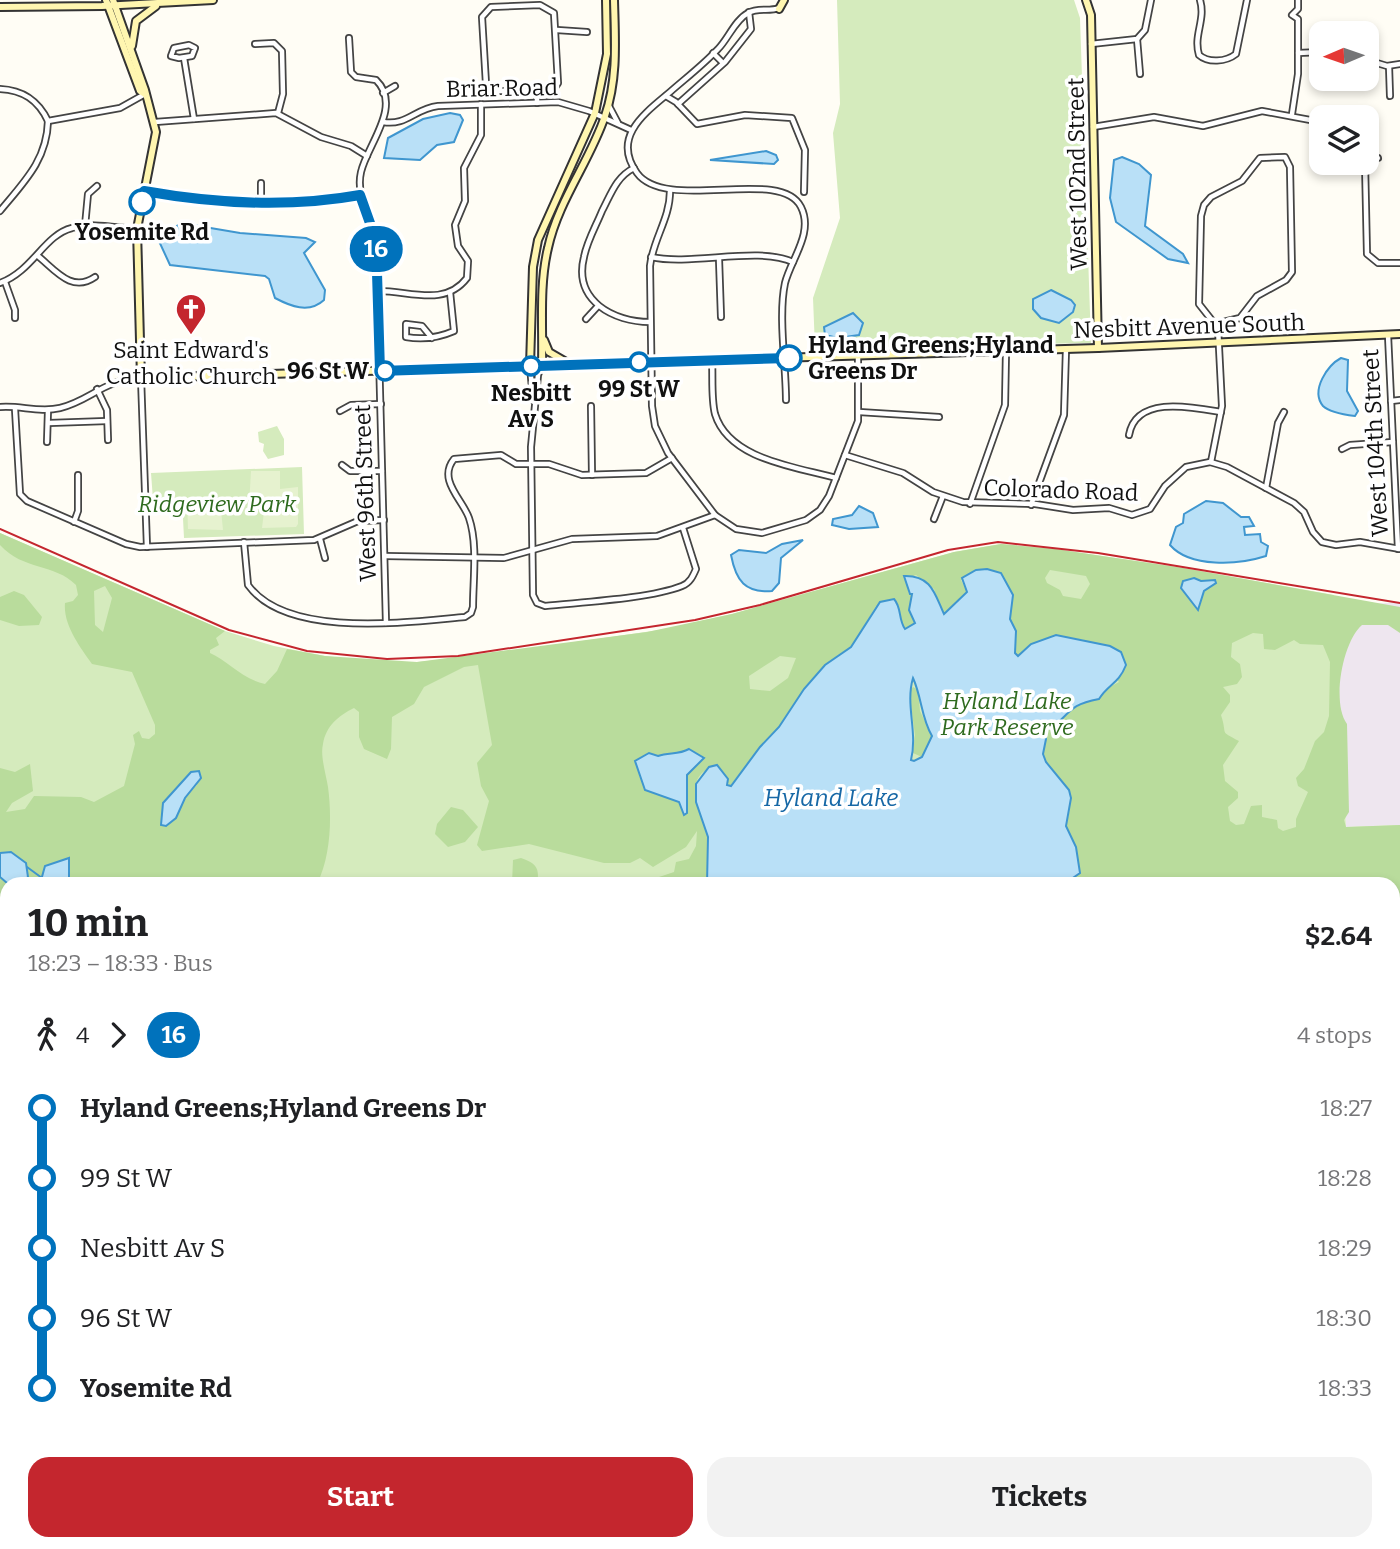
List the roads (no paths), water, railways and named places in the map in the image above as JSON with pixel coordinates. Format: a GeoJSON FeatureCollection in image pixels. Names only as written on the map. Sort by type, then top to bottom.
{"type":"FeatureCollection","features":[{"type":"Feature","properties":{"kind":"street"},"geometry":{"type":"LineString","coordinates":[[0,7],[213,0]]}},
{"type":"Feature","properties":{"kind":"street"},"geometry":{"type":"LineString","coordinates":[[606,0],[607,54],[595,114],[538,240],[532,281],[530,366],[534,403],[531,464],[533,595],[537,603],[545,606],[622,598],[682,586],[691,579],[696,569],[683,528]]}},
{"type":"Feature","properties":{"kind":"street"},"geometry":{"type":"LineString","coordinates":[[534,403],[542,365],[548,247],[561,210],[604,117],[615,62],[614,0]]}},
{"type":"Feature","properties":{"kind":"street"},"geometry":{"type":"LineString","coordinates":[[785,0],[779,9],[749,12],[713,53],[666,96],[644,111],[631,130],[627,150],[634,168],[651,185],[670,191],[745,189],[792,197],[803,214],[801,244],[784,290],[786,400]]}},
{"type":"Feature","properties":{"kind":"street","name":"West 102nd Street"},"geometry":{"type":"LineString","coordinates":[[1086,0],[1091,15],[1098,348]]}},
{"type":"Feature","properties":{"kind":"street"},"geometry":{"type":"LineString","coordinates":[[1140,74],[1137,39],[1144,30],[1151,0]]}},
{"type":"Feature","properties":{"kind":"street"},"geometry":{"type":"LineString","coordinates":[[1200,0],[1203,17],[1197,38],[1197,51],[1201,58],[1209,61],[1230,59],[1236,54],[1247,0]]}},
{"type":"Feature","properties":{"kind":"street"},"geometry":{"type":"LineString","coordinates":[[1292,114],[1298,19],[1292,15],[1298,9],[1298,0]]}},
{"type":"Feature","properties":{"kind":"street"},"geometry":{"type":"LineString","coordinates":[[111,3],[130,53],[140,91],[145,94],[155,122],[156,141],[137,229],[147,547]]}},
{"type":"Feature","properties":{"kind":"street"},"geometry":{"type":"LineString","coordinates":[[130,53],[136,21],[147,10],[167,3]]}},
{"type":"Feature","properties":{"kind":"street"},"geometry":{"type":"LineString","coordinates":[[491,7],[548,7],[554,13],[557,30],[558,83],[554,89],[496,91],[486,84],[484,12],[491,7]]}},
{"type":"Feature","properties":{"kind":"street"},"geometry":{"type":"LineString","coordinates":[[678,104],[723,63],[751,29],[749,12]]}},
{"type":"Feature","properties":{"kind":"street"},"geometry":{"type":"LineString","coordinates":[[557,30],[587,32]]}},
{"type":"Feature","properties":{"kind":"street"},"geometry":{"type":"LineString","coordinates":[[144,191],[208,202],[261,203],[322,201],[360,195],[360,177],[383,122],[383,93],[376,80],[356,77],[351,72],[349,38]]}},
{"type":"Feature","properties":{"kind":"street"},"geometry":{"type":"LineString","coordinates":[[1091,44],[1137,39]]}},
{"type":"Feature","properties":{"kind":"street"},"geometry":{"type":"LineString","coordinates":[[255,44],[274,43],[282,51],[283,94],[278,113]]}},
{"type":"Feature","properties":{"kind":"street"},"geometry":{"type":"LineString","coordinates":[[194,46],[194,54],[184,58],[173,57],[172,49],[194,46]]}},
{"type":"Feature","properties":{"kind":"street"},"geometry":{"type":"LineString","coordinates":[[1298,52],[1309,52]]}},
{"type":"Feature","properties":{"kind":"street"},"geometry":{"type":"LineString","coordinates":[[713,53],[723,63]]}},
{"type":"Feature","properties":{"kind":"street"},"geometry":{"type":"LineString","coordinates":[[184,58],[194,119]]}},
{"type":"Feature","properties":{"kind":"street"},"geometry":{"type":"LineString","coordinates":[[1379,64],[1389,66],[1400,64]]}},
{"type":"Feature","properties":{"kind":"street"},"geometry":{"type":"LineString","coordinates":[[1389,66],[1390,96]]}},
{"type":"Feature","properties":{"kind":"street"},"geometry":{"type":"LineString","coordinates":[[383,93],[395,86]]}},
{"type":"Feature","properties":{"kind":"street"},"geometry":{"type":"LineString","coordinates":[[0,89],[29,96],[43,108],[48,121],[48,134],[39,164],[0,211]]}},
{"type":"Feature","properties":{"kind":"street"},"geometry":{"type":"LineString","coordinates":[[537,91],[537,103]]}},
{"type":"Feature","properties":{"kind":"street"},"geometry":{"type":"LineString","coordinates":[[48,121],[120,108],[145,94]]}},
{"type":"Feature","properties":{"kind":"street"},"geometry":{"type":"LineString","coordinates":[[666,96],[678,104],[696,124],[745,115],[792,118],[805,150],[804,191]]}},
{"type":"Feature","properties":{"kind":"street"},"geometry":{"type":"LineString","coordinates":[[608,102],[618,124]]}},
{"type":"Feature","properties":{"kind":"street","name":"Briar Road"},"geometry":{"type":"LineString","coordinates":[[383,122],[400,123],[430,107],[566,103],[631,130]]}},
{"type":"Feature","properties":{"kind":"street"},"geometry":{"type":"LineString","coordinates":[[377,291],[400,290],[426,296],[450,292],[461,285],[469,272],[468,261],[456,239],[455,225],[465,201],[464,168],[481,135],[481,104]]}},
{"type":"Feature","properties":{"kind":"street"},"geometry":{"type":"LineString","coordinates":[[1093,127],[1115,125],[1144,117],[1203,126],[1262,111],[1309,118]]}},
{"type":"Feature","properties":{"kind":"street"},"geometry":{"type":"LineString","coordinates":[[155,122],[256,112],[278,113],[321,137],[351,146],[367,156]]}},
{"type":"Feature","properties":{"kind":"street"},"geometry":{"type":"LineString","coordinates":[[1219,328],[1199,303],[1202,211],[1211,197],[1242,181],[1260,158],[1281,156],[1289,163],[1294,267],[1286,280],[1257,296],[1240,318],[1223,322],[1219,328],[1221,412],[1211,463],[1227,467],[1299,507],[1319,543],[1360,542],[1399,549]]}},
{"type":"Feature","properties":{"kind":"street"},"geometry":{"type":"LineString","coordinates":[[634,168],[617,181],[583,257],[585,286],[598,306],[624,320],[650,322]]}},
{"type":"Feature","properties":{"kind":"street"},"geometry":{"type":"LineString","coordinates":[[1366,175],[1367,249],[1373,262],[1400,263]]}},
{"type":"Feature","properties":{"kind":"street"},"geometry":{"type":"LineString","coordinates":[[261,183],[261,203]]}},
{"type":"Feature","properties":{"kind":"street"},"geometry":{"type":"LineString","coordinates":[[85,226],[88,194],[97,186]]}},
{"type":"Feature","properties":{"kind":"street"},"geometry":{"type":"LineString","coordinates":[[670,191],[666,221],[651,257],[652,416],[658,436],[715,515],[736,529],[753,533],[798,523],[820,510],[836,478],[859,412],[858,356]]}},
{"type":"Feature","properties":{"kind":"street","name":"West 96th Street"},"geometry":{"type":"LineString","coordinates":[[360,195],[375,232],[386,624]]}},
{"type":"Feature","properties":{"kind":"street"},"geometry":{"type":"LineString","coordinates":[[15,318],[15,310],[2,282],[20,273],[62,231],[85,226],[137,229]]}},
{"type":"Feature","properties":{"kind":"street"},"geometry":{"type":"LineString","coordinates":[[38,256],[74,284],[84,285],[95,277]]}},
{"type":"Feature","properties":{"kind":"street"},"geometry":{"type":"LineString","coordinates":[[651,257],[669,260],[775,257],[793,262]]}},
{"type":"Feature","properties":{"kind":"street"},"geometry":{"type":"LineString","coordinates":[[719,259],[721,317]]}},
{"type":"Feature","properties":{"kind":"street"},"geometry":{"type":"LineString","coordinates":[[432,338],[422,326],[406,324],[405,337],[432,338],[454,331],[450,292]]}},
{"type":"Feature","properties":{"kind":"street"},"geometry":{"type":"LineString","coordinates":[[586,319],[598,306]]}},
{"type":"Feature","properties":{"kind":"street","name":"Nesbitt Avenue South"},"geometry":{"type":"LineString","coordinates":[[141,378],[1098,348],[1218,340],[1400,334]]}},
{"type":"Feature","properties":{"kind":"street","name":"West 104th Street"},"geometry":{"type":"LineString","coordinates":[[1388,335],[1393,442],[1397,466],[1399,549]]}},
{"type":"Feature","properties":{"kind":"street"},"geometry":{"type":"LineString","coordinates":[[542,337],[549,352],[569,364]]}},
{"type":"Feature","properties":{"kind":"street"},"geometry":{"type":"LineString","coordinates":[[1031,505],[1064,415],[1066,349]]}},
{"type":"Feature","properties":{"kind":"street"},"geometry":{"type":"LineString","coordinates":[[970,504],[1005,404],[1006,351]]}},
{"type":"Feature","properties":{"kind":"street"},"geometry":{"type":"LineString","coordinates":[[712,360],[715,412],[726,435],[753,453],[836,478]]}},
{"type":"Feature","properties":{"kind":"street"},"geometry":{"type":"LineString","coordinates":[[0,407],[48,410],[69,405],[114,381],[141,378]]}},
{"type":"Feature","properties":{"kind":"street"},"geometry":{"type":"LineString","coordinates":[[97,389],[106,404],[108,440]]}},
{"type":"Feature","properties":{"kind":"street"},"geometry":{"type":"LineString","coordinates":[[1391,401],[1400,400]]}},
{"type":"Feature","properties":{"kind":"street"},"geometry":{"type":"LineString","coordinates":[[340,411],[351,405],[381,404]]}},
{"type":"Feature","properties":{"kind":"street"},"geometry":{"type":"LineString","coordinates":[[591,406],[592,475]]}},
{"type":"Feature","properties":{"kind":"street"},"geometry":{"type":"LineString","coordinates":[[1129,435],[1134,420],[1147,411],[1184,406],[1221,412]]}},
{"type":"Feature","properties":{"kind":"street"},"geometry":{"type":"LineString","coordinates":[[15,409],[17,485],[20,494],[27,500],[126,544],[147,547],[320,539],[358,521],[384,520]]}},
{"type":"Feature","properties":{"kind":"street"},"geometry":{"type":"LineString","coordinates":[[47,442],[48,410]]}},
{"type":"Feature","properties":{"kind":"street"},"geometry":{"type":"LineString","coordinates":[[859,412],[939,417]]}},
{"type":"Feature","properties":{"kind":"street"},"geometry":{"type":"LineString","coordinates":[[1266,488],[1278,422],[1284,412]]}},
{"type":"Feature","properties":{"kind":"street"},"geometry":{"type":"LineString","coordinates":[[49,422],[107,421]]}},
{"type":"Feature","properties":{"kind":"street"},"geometry":{"type":"LineString","coordinates":[[1342,449],[1350,445],[1393,442]]}},
{"type":"Feature","properties":{"kind":"street","name":"Colorado Road"},"geometry":{"type":"LineString","coordinates":[[845,455],[903,473],[943,496],[970,504],[1031,505],[1073,510],[1109,508],[1132,515],[1145,513],[1179,472],[1194,464],[1211,463]]}},
{"type":"Feature","properties":{"kind":"street"},"geometry":{"type":"LineString","coordinates":[[244,542],[248,585],[267,601],[316,618],[386,624],[465,617],[474,607],[470,519],[452,489],[449,475],[451,462],[461,457],[501,456],[516,464],[549,464],[575,475],[592,475],[646,473],[672,458]]}},
{"type":"Feature","properties":{"kind":"street"},"geometry":{"type":"LineString","coordinates":[[342,465],[350,471],[382,471]]}},
{"type":"Feature","properties":{"kind":"street"},"geometry":{"type":"LineString","coordinates":[[75,522],[78,511],[78,475]]}},
{"type":"Feature","properties":{"kind":"street"},"geometry":{"type":"LineString","coordinates":[[934,519],[943,496]]}},
{"type":"Feature","properties":{"kind":"street"},"geometry":{"type":"LineString","coordinates":[[1145,513],[1147,520]]}},
{"type":"Feature","properties":{"kind":"street"},"geometry":{"type":"LineString","coordinates":[[385,556],[504,558],[572,539],[657,536],[715,515]]}},
{"type":"Feature","properties":{"kind":"street"},"geometry":{"type":"LineString","coordinates":[[320,539],[326,558]]}},
{"type":"Feature","properties":{"kind":"water"},"geometry":{"type":"Polygon","coordinates":[[[450,113],[460,115],[463,120],[454,142],[437,145],[420,160],[384,158],[388,138],[423,119],[450,113]]]}},
{"type":"Feature","properties":{"kind":"water"},"geometry":{"type":"Polygon","coordinates":[[[766,151],[776,155],[778,160],[774,164],[710,160],[766,151]]]}},
{"type":"Feature","properties":{"kind":"water"},"geometry":{"type":"Polygon","coordinates":[[[1122,157],[1139,164],[1151,175],[1145,226],[1183,254],[1188,263],[1168,259],[1116,222],[1110,198],[1114,160],[1122,157]]]}},
{"type":"Feature","properties":{"kind":"water"},"geometry":{"type":"Polygon","coordinates":[[[181,223],[240,233],[306,238],[315,242],[304,253],[325,290],[324,300],[312,307],[293,306],[275,298],[269,279],[265,276],[170,265],[158,239],[181,223]]]}},
{"type":"Feature","properties":{"kind":"water"},"geometry":{"type":"Polygon","coordinates":[[[1051,290],[1071,300],[1075,305],[1073,312],[1059,323],[1041,318],[1033,309],[1033,299],[1051,290]]]}},
{"type":"Feature","properties":{"kind":"water"},"geometry":{"type":"Polygon","coordinates":[[[853,313],[863,323],[859,335],[838,338],[825,335],[824,327],[853,313]]]}},
{"type":"Feature","properties":{"kind":"water"},"geometry":{"type":"Polygon","coordinates":[[[1341,358],[1348,360],[1347,391],[1358,411],[1355,416],[1329,410],[1323,406],[1318,393],[1326,372],[1341,358]]]}},
{"type":"Feature","properties":{"kind":"water"},"geometry":{"type":"Polygon","coordinates":[[[1206,501],[1223,503],[1241,517],[1249,517],[1254,526],[1244,527],[1245,535],[1260,534],[1261,542],[1268,546],[1266,556],[1229,563],[1202,561],[1190,558],[1170,545],[1176,527],[1183,523],[1184,514],[1206,501]]]}},
{"type":"Feature","properties":{"kind":"water"},"geometry":{"type":"Polygon","coordinates":[[[859,506],[873,513],[878,527],[849,529],[832,525],[833,519],[852,515],[859,506]]]}},
{"type":"Feature","properties":{"kind":"water"},"geometry":{"type":"Polygon","coordinates":[[[803,540],[781,558],[779,583],[772,591],[755,590],[743,584],[739,578],[731,555],[739,550],[766,553],[782,544],[803,540]]]}},
{"type":"Feature","properties":{"kind":"water","name":"Hyland Lake"},"geometry":{"type":"Polygon","coordinates":[[[987,569],[1001,573],[1013,595],[1010,619],[1016,631],[1015,653],[1018,656],[1031,644],[1056,635],[1110,646],[1121,652],[1126,665],[1120,676],[1099,699],[1076,706],[1052,728],[1043,729],[1046,739],[1043,754],[1046,762],[1069,790],[1071,798],[1066,826],[1076,847],[1080,873],[1074,877],[707,877],[708,837],[696,802],[696,784],[709,767],[717,765],[728,779],[727,785],[731,786],[760,747],[779,727],[804,689],[825,665],[851,647],[880,602],[894,599],[905,629],[915,623],[909,610],[912,594],[904,576],[927,583],[935,593],[944,614],[967,592],[962,578],[976,570],[987,569]],[[913,678],[910,698],[913,739],[911,760],[922,757],[932,736],[913,678]]]}},
{"type":"Feature","properties":{"kind":"water"},"geometry":{"type":"Polygon","coordinates":[[[1194,578],[1201,581],[1215,580],[1216,583],[1204,591],[1198,610],[1181,588],[1183,581],[1194,578]]]}},
{"type":"Feature","properties":{"kind":"water"},"geometry":{"type":"Polygon","coordinates":[[[689,749],[704,758],[687,775],[687,813],[684,815],[679,802],[645,790],[635,761],[649,753],[658,756],[689,749]]]}},
{"type":"Feature","properties":{"kind":"water"},"geometry":{"type":"Polygon","coordinates":[[[199,771],[201,778],[185,798],[176,818],[166,826],[161,825],[163,803],[191,772],[199,771]]]}},
{"type":"Feature","properties":{"kind":"water"},"geometry":{"type":"Polygon","coordinates":[[[11,852],[26,863],[28,877],[0,877],[0,853],[11,852]]]}},
{"type":"Feature","properties":{"kind":"water"},"geometry":{"type":"Polygon","coordinates":[[[69,858],[69,877],[42,877],[45,866],[69,858]]]}},
{"type":"Feature","properties":{"kind":"waterway"},"geometry":{"type":"LineString","coordinates":[[27,867],[41,877]]}},
{"type":"Feature","properties":{"kind":"railway"},"geometry":{"type":"LineString","coordinates":[[0,529],[229,630],[307,651],[387,659],[458,656],[695,620],[760,605],[948,550],[998,542],[1098,553],[1400,603]]}},
{"type":"Feature","properties":{"kind":"place","name":"Yosemite Rd"},"geometry":{"type":"Point","coordinates":[142,202]}},
{"type":"Feature","properties":{"kind":"place","name":"Saint Edward's Catholic Church"},"geometry":{"type":"Point","coordinates":[191,336]}},
{"type":"Feature","properties":{"kind":"place","name":"Hyland Greens;Hyland Greens Dr"},"geometry":{"type":"Point","coordinates":[789,358]}},
{"type":"Feature","properties":{"kind":"place","name":"99 St W"},"geometry":{"type":"Point","coordinates":[639,362]}},
{"type":"Feature","properties":{"kind":"place","name":"Nesbitt Av S"},"geometry":{"type":"Point","coordinates":[531,366]}},
{"type":"Feature","properties":{"kind":"place","name":"96 St W"},"geometry":{"type":"Point","coordinates":[385,371]}},
{"type":"Feature","properties":{"kind":"park label","name":"Ridgeview Park"},"geometry":{"type":"Point","coordinates":[217,504]}},
{"type":"Feature","properties":{"kind":"park label","name":"Hyland Lake Park Reserve"},"geometry":{"type":"Point","coordinates":[1007,714]}}]}
